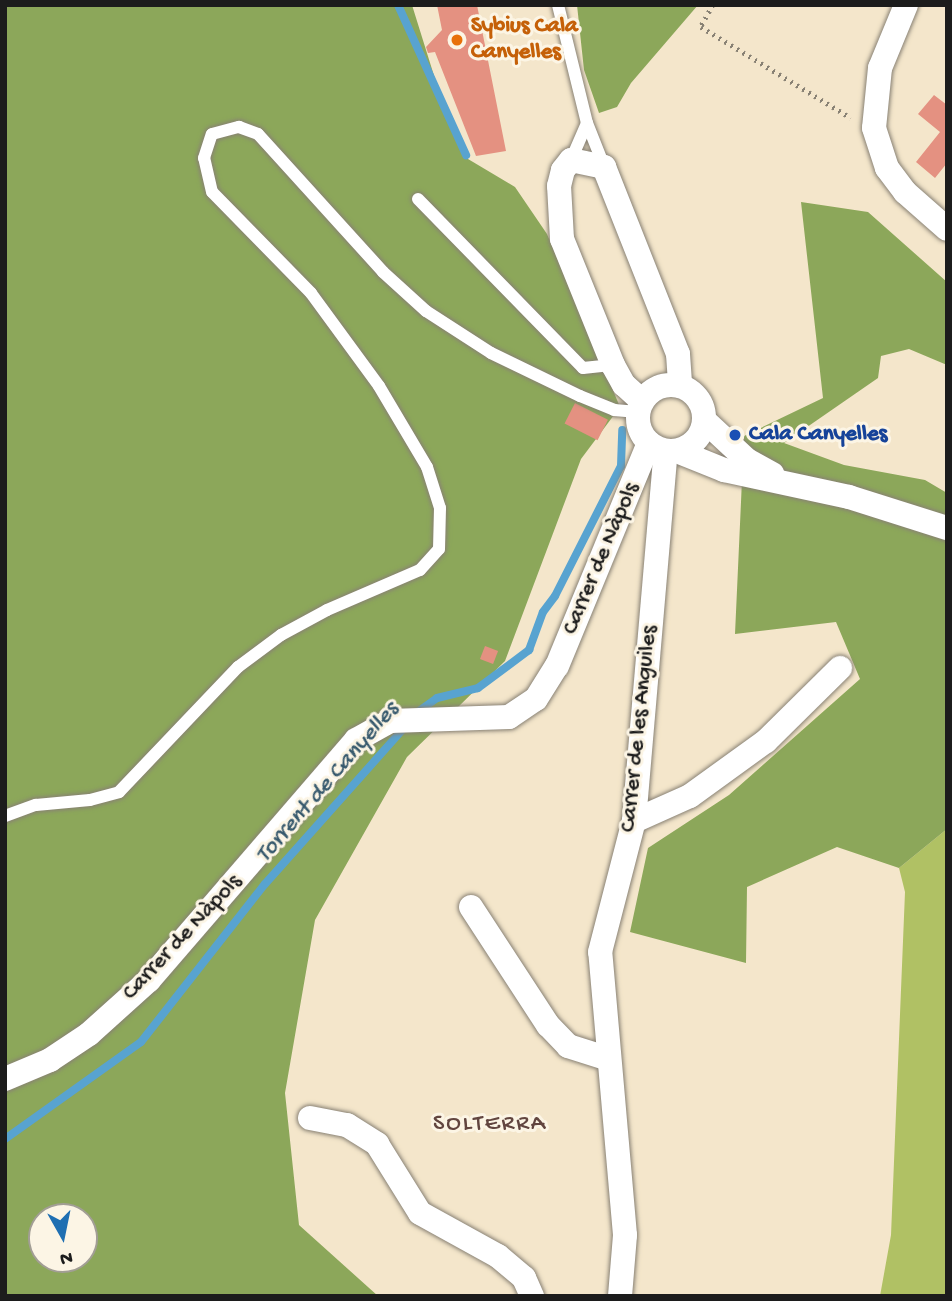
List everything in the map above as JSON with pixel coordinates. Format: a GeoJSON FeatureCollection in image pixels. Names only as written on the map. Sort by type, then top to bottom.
{"type":"FeatureCollection","features":[{"type":"Feature","properties":{"kind":"street"},"geometry":{"type":"LineString","coordinates":[[906,5],[880,68],[874,128],[887,168],[905,192],[947,229]]}},
{"type":"Feature","properties":{"kind":"street"},"geometry":{"type":"LineString","coordinates":[[680,386],[678,354],[604,167],[571,160],[563,170],[559,186],[562,239],[613,365],[640,406],[642,434],[664,448],[724,470],[790,484],[947,527]]}},
{"type":"Feature","properties":{"kind":"street"},"geometry":{"type":"LineString","coordinates":[[640,406],[659,387],[680,386],[699,399],[705,421],[747,460],[790,484]]}},
{"type":"Feature","properties":{"kind":"street"},"geometry":{"type":"LineString","coordinates":[[664,448],[691,445],[705,421]]}},
{"type":"Feature","properties":{"kind":"street","name":"Carrer de les Anguiles"},"geometry":{"type":"LineString","coordinates":[[620,1296],[625,1235],[600,952],[634,821],[664,448]]}},
{"type":"Feature","properties":{"kind":"street","name":"Carrer de Nàpols"},"geometry":{"type":"LineString","coordinates":[[5,1079],[50,1060],[89,1034],[149,980],[356,740],[390,721],[509,717],[536,699],[557,666],[664,448]]}},
{"type":"Feature","properties":{"kind":"street"},"geometry":{"type":"LineString","coordinates":[[634,821],[690,796],[766,741],[840,668]]}},
{"type":"Feature","properties":{"kind":"street"},"geometry":{"type":"LineString","coordinates":[[471,907],[548,1026],[568,1046],[609,1059]]}},
{"type":"Feature","properties":{"kind":"street"},"geometry":{"type":"LineString","coordinates":[[310,1118],[347,1125],[377,1144],[420,1213],[498,1256],[524,1278],[532,1296]]}},
{"type":"Feature","properties":{"kind":"lane"},"geometry":{"type":"LineString","coordinates":[[558,5],[587,122],[604,167]]}},
{"type":"Feature","properties":{"kind":"lane"},"geometry":{"type":"LineString","coordinates":[[571,160],[587,122]]}},
{"type":"Feature","properties":{"kind":"lane"},"geometry":{"type":"LineString","coordinates":[[5,816],[36,805],[90,800],[119,792],[239,667],[281,635],[327,610],[420,570],[439,550],[440,508],[427,467],[379,386],[319,303],[212,192],[204,158],[212,134],[239,127],[258,134],[383,272],[437,318],[491,353],[614,410],[640,406]]}},
{"type":"Feature","properties":{"kind":"lane"},"geometry":{"type":"LineString","coordinates":[[418,199],[583,368],[613,365]]}},
{"type":"Feature","properties":{"kind":"path"},"geometry":{"type":"LineString","coordinates":[[713,5],[701,27],[798,89],[874,128]]}},
{"type":"Feature","properties":{"kind":"green space"},"geometry":{"type":"Polygon","coordinates":[[[5,5],[412,5],[436,82],[468,159],[515,187],[547,234],[620,407],[581,459],[505,661],[407,757],[315,920],[285,1093],[299,1225],[378,1296],[5,1296],[5,5]]]}},
{"type":"Feature","properties":{"kind":"green space"},"geometry":{"type":"Polygon","coordinates":[[[577,5],[698,5],[631,83],[617,107],[599,113],[584,70],[577,5]]]}},
{"type":"Feature","properties":{"kind":"green space"},"geometry":{"type":"Polygon","coordinates":[[[801,202],[868,212],[947,282],[947,365],[909,349],[881,356],[878,378],[784,443],[844,465],[925,480],[947,493],[947,829],[899,868],[837,847],[747,887],[746,963],[630,932],[648,848],[729,795],[860,679],[836,622],[735,634],[744,436],[823,398],[801,202]]]}},
{"type":"Feature","properties":{"kind":"green space"},"geometry":{"type":"Polygon","coordinates":[[[947,829],[947,1296],[880,1296],[891,1235],[905,892],[899,868],[947,829]]]}},
{"type":"Feature","properties":{"kind":"building"},"geometry":{"type":"Polygon","coordinates":[[[437,5],[477,5],[506,151],[476,156],[435,52],[428,53],[426,47],[442,30],[437,5]]]}},
{"type":"Feature","properties":{"kind":"building"},"geometry":{"type":"Polygon","coordinates":[[[934,95],[947,105],[947,163],[935,178],[916,162],[940,132],[918,114],[934,95]]]}},
{"type":"Feature","properties":{"kind":"building"},"geometry":{"type":"Polygon","coordinates":[[[575,403],[608,420],[598,440],[565,423],[575,403]]]}},
{"type":"Feature","properties":{"kind":"building"},"geometry":{"type":"Polygon","coordinates":[[[485,646],[498,651],[493,664],[480,659],[485,646]]]}},
{"type":"Feature","properties":{"kind":"waterway","name":"Torrent de Canyelles"},"geometry":{"type":"LineString","coordinates":[[398,5],[466,155]]}},
{"type":"Feature","properties":{"kind":"waterway","name":"Torrent de Canyelles"},"geometry":{"type":"LineString","coordinates":[[415,714],[437,698],[478,688],[529,650],[543,612],[555,596],[621,466],[622,430]]}},
{"type":"Feature","properties":{"kind":"waterway","name":"Torrent de Canyelles"},"geometry":{"type":"LineString","coordinates":[[5,1139],[141,1042],[265,884],[405,727]]}},
{"type":"Feature","properties":{"kind":"place","name":"Sybius Cala Canyelles"},"geometry":{"type":"Point","coordinates":[457,40]}},
{"type":"Feature","properties":{"kind":"place","name":"Cala Canyelles"},"geometry":{"type":"Point","coordinates":[735,435]}},
{"type":"Feature","properties":{"kind":"district","name":"SOLTERRA"},"geometry":{"type":"Point","coordinates":[490,1125]}}]}
